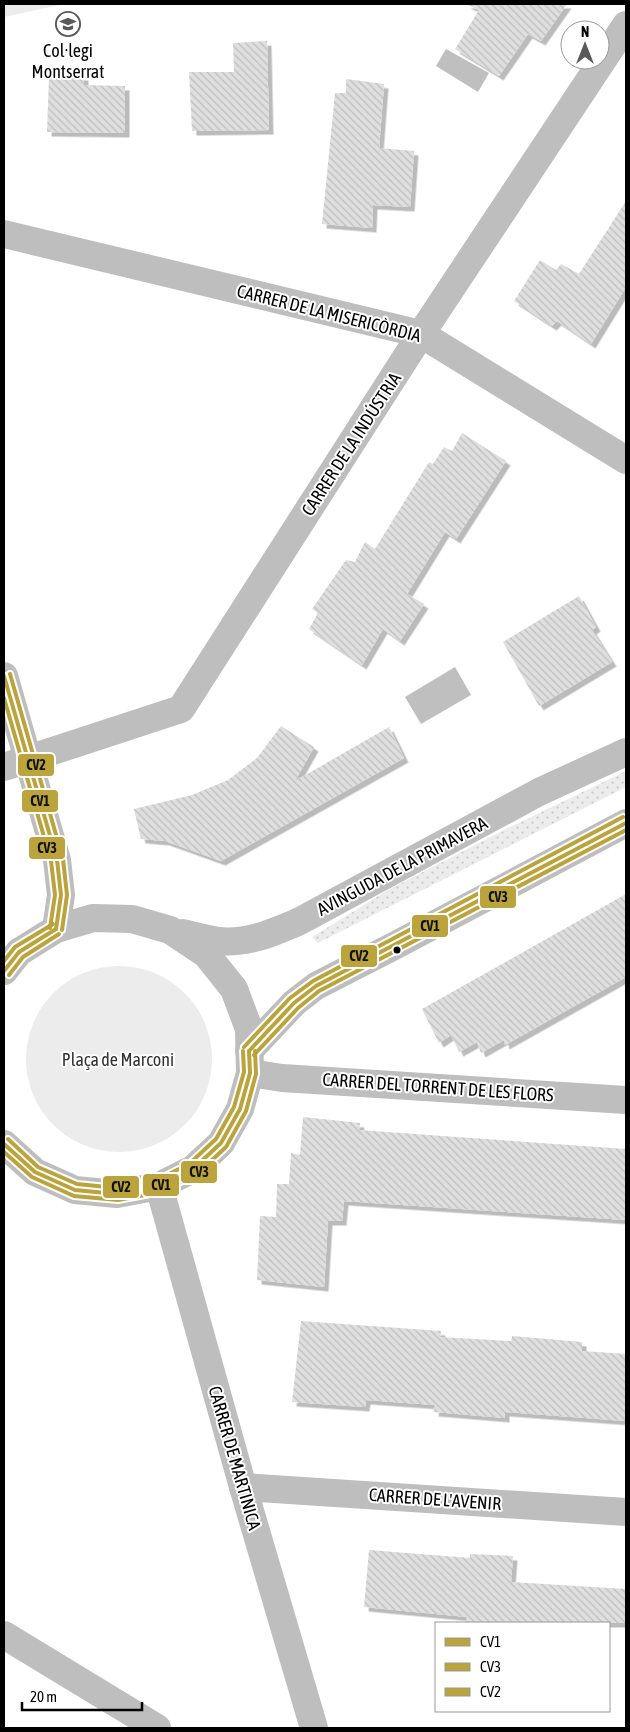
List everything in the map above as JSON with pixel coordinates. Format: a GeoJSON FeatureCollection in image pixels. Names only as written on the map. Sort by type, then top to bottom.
{"type":"FeatureCollection","features":[{"type":"Feature","properties":{"kind":"street","name":"CARRER DE LA INDÚSTRIA"},"geometry":{"type":"LineString","coordinates":[[16,763],[181,709],[421,334],[626,25]]}},
{"type":"Feature","properties":{"kind":"street","name":"CARRER DE LA MISERICÒRDIA"},"geometry":{"type":"LineString","coordinates":[[4,234],[421,334],[626,460]]}},
{"type":"Feature","properties":{"kind":"street"},"geometry":{"type":"LineString","coordinates":[[4,676],[16,763],[57,860],[61,895],[56,929]]}},
{"type":"Feature","properties":{"kind":"street","name":"AVINGUDA DE LA PRIMAVERA"},"geometry":{"type":"LineString","coordinates":[[170,930],[218,941],[242,941],[267,936],[538,792],[626,752]]}},
{"type":"Feature","properties":{"kind":"street"},"geometry":{"type":"LineString","coordinates":[[250,1062],[294,1003],[316,986],[396,946],[626,823]]}},
{"type":"Feature","properties":{"kind":"street"},"geometry":{"type":"LineString","coordinates":[[4,971],[19,952],[56,929],[93,918],[132,919],[170,930],[206,954],[234,989],[248,1029],[250,1062],[240,1110],[220,1143],[193,1168],[159,1186],[117,1194],[75,1190],[35,1172],[11,1167],[4,1168]]}},
{"type":"Feature","properties":{"kind":"street","name":"CARRER DEL TORRENT DE LES FLORS"},"geometry":{"type":"LineString","coordinates":[[250,1062],[282,1078],[626,1100]]}},
{"type":"Feature","properties":{"kind":"street"},"geometry":{"type":"LineString","coordinates":[[4,1144],[35,1172]]}},
{"type":"Feature","properties":{"kind":"street","name":"CARRER DE MARTINICA"},"geometry":{"type":"LineString","coordinates":[[159,1186],[243,1487],[314,1728]]}},
{"type":"Feature","properties":{"kind":"street","name":"CARRER DE L'AVENIR"},"geometry":{"type":"LineString","coordinates":[[243,1487],[626,1512]]}},
{"type":"Feature","properties":{"kind":"street"},"geometry":{"type":"LineString","coordinates":[[4,1635],[157,1728]]}},
{"type":"Feature","properties":{"kind":"green space"},"geometry":{"type":"Polygon","coordinates":[[[4,4],[64,4],[4,17],[4,4]]]}},
{"type":"Feature","properties":{"kind":"green space"},"geometry":{"type":"Polygon","coordinates":[[[626,771],[626,787],[318,943],[312,937],[388,890],[506,829],[626,771]]]}},
{"type":"Feature","properties":{"kind":"green space","name":"Plaça de Marconi"},"geometry":{"type":"Polygon","coordinates":[[[110,966],[128,966],[155,973],[185,993],[205,1023],[212,1050],[212,1068],[205,1095],[185,1125],[155,1145],[128,1152],[110,1152],[92,1148],[75,1141],[60,1131],[47,1118],[37,1103],[30,1086],[26,1068],[26,1050],[30,1032],[37,1015],[47,1000],[60,987],[75,977],[92,970],[110,966]]]}},
{"type":"Feature","properties":{"kind":"shaded area"},"geometry":{"type":"Polygon","coordinates":[[[446,49],[489,73],[478,92],[436,66],[446,49]]]}},
{"type":"Feature","properties":{"kind":"shaded area"},"geometry":{"type":"Polygon","coordinates":[[[455,667],[471,695],[421,724],[405,697],[455,667]]]}},
{"type":"Feature","properties":{"kind":"building"},"geometry":{"type":"Polygon","coordinates":[[[466,4],[567,4],[541,41],[528,34],[499,76],[455,49],[479,10],[466,4]]]}},
{"type":"Feature","properties":{"kind":"building"},"geometry":{"type":"Polygon","coordinates":[[[267,41],[269,130],[192,131],[189,72],[234,72],[233,43],[267,41]]]}},
{"type":"Feature","properties":{"kind":"building"},"geometry":{"type":"Polygon","coordinates":[[[49,76],[84,76],[84,85],[125,86],[125,133],[47,132],[49,76]]]}},
{"type":"Feature","properties":{"kind":"building"},"geometry":{"type":"Polygon","coordinates":[[[346,79],[384,84],[379,148],[414,151],[410,207],[373,205],[372,228],[322,224],[335,93],[346,93],[346,79]]]}},
{"type":"Feature","properties":{"kind":"building"},"geometry":{"type":"Polygon","coordinates":[[[626,201],[626,287],[591,344],[557,321],[552,326],[514,301],[540,260],[556,270],[561,264],[579,274],[626,201]]]}},
{"type":"Feature","properties":{"kind":"building"},"geometry":{"type":"Polygon","coordinates":[[[462,433],[506,461],[456,539],[445,532],[407,594],[424,604],[400,641],[383,629],[362,665],[309,629],[318,613],[312,609],[346,560],[355,562],[365,542],[375,549],[429,462],[433,464],[444,447],[452,451],[462,433]]]}},
{"type":"Feature","properties":{"kind":"building"},"geometry":{"type":"Polygon","coordinates":[[[579,596],[596,627],[592,630],[612,662],[539,706],[503,642],[579,596]]]}},
{"type":"Feature","properties":{"kind":"building"},"geometry":{"type":"Polygon","coordinates":[[[281,726],[314,747],[295,781],[389,727],[404,758],[221,861],[165,841],[141,839],[134,809],[192,795],[228,780],[257,758],[281,726]]]}},
{"type":"Feature","properties":{"kind":"building"},"geometry":{"type":"Polygon","coordinates":[[[626,894],[626,977],[505,1045],[504,1040],[481,1053],[477,1042],[459,1052],[451,1035],[439,1043],[422,1009],[626,894]]]}},
{"type":"Feature","properties":{"kind":"building"},"geometry":{"type":"Polygon","coordinates":[[[303,1117],[360,1123],[359,1130],[626,1149],[626,1220],[344,1201],[342,1221],[328,1221],[324,1287],[257,1280],[260,1216],[276,1217],[277,1184],[289,1184],[291,1153],[300,1155],[303,1117]]]}},
{"type":"Feature","properties":{"kind":"building"},"geometry":{"type":"Polygon","coordinates":[[[301,1321],[441,1331],[440,1337],[511,1341],[512,1336],[582,1342],[582,1351],[626,1354],[626,1421],[505,1412],[505,1418],[434,1412],[435,1405],[366,1400],[365,1407],[292,1402],[301,1321]]]}},
{"type":"Feature","properties":{"kind":"building"},"geometry":{"type":"Polygon","coordinates":[[[369,1550],[470,1558],[470,1554],[513,1556],[511,1582],[626,1589],[626,1623],[466,1622],[467,1617],[364,1607],[369,1550]]]}},
{"type":"Feature","properties":{"kind":"transit line","name":"CV2"},"geometry":{"type":"LineString","coordinates":[[10,674],[63,859],[67,895],[62,930]]}},
{"type":"Feature","properties":{"kind":"transit line","name":"CV1"},"geometry":{"type":"LineString","coordinates":[[4,676],[57,860],[61,895],[56,929]]}},
{"type":"Feature","properties":{"kind":"transit line","name":"CV3"},"geometry":{"type":"LineString","coordinates":[[4,698],[51,861],[55,895],[50,928]]}},
{"type":"Feature","properties":{"kind":"transit line","name":"CV2"},"geometry":{"type":"LineString","coordinates":[[244,1047],[290,998],[313,981],[623,817]]}},
{"type":"Feature","properties":{"kind":"transit line","name":"CV1"},"geometry":{"type":"LineString","coordinates":[[249,1051],[294,1003],[316,986],[626,823]]}},
{"type":"Feature","properties":{"kind":"transit line","name":"CV3"},"geometry":{"type":"LineString","coordinates":[[254,1055],[298,1008],[319,991],[626,830]]}},
{"type":"Feature","properties":{"kind":"transit line","name":"CV2"},"geometry":{"type":"LineString","coordinates":[[4,961],[15,947],[53,924]]}},
{"type":"Feature","properties":{"kind":"transit line","name":"CV1"},"geometry":{"type":"LineString","coordinates":[[4,971],[19,952],[56,929]]}},
{"type":"Feature","properties":{"kind":"transit line","name":"CV3"},"geometry":{"type":"LineString","coordinates":[[9,975],[23,957],[59,934]]}},
{"type":"Feature","properties":{"kind":"transit line","name":"CV2"},"geometry":{"type":"LineString","coordinates":[[8,1139],[38,1167],[77,1184],[117,1188],[157,1180],[189,1164],[216,1139],[234,1107],[244,1072],[243,1051]]}},
{"type":"Feature","properties":{"kind":"transit line","name":"CV1"},"geometry":{"type":"LineString","coordinates":[[4,1144],[35,1172],[75,1190],[117,1194],[159,1186],[193,1169],[221,1143],[240,1109],[250,1073],[249,1051]]}},
{"type":"Feature","properties":{"kind":"transit line","name":"CV3"},"geometry":{"type":"LineString","coordinates":[[4,1152],[32,1177],[74,1196],[118,1200],[161,1192],[197,1174],[226,1147],[246,1111],[256,1074],[255,1051]]}},
{"type":"Feature","properties":{"kind":"place","name":"Col·legi Montserrat"},"geometry":{"type":"Point","coordinates":[68,24]}}]}
